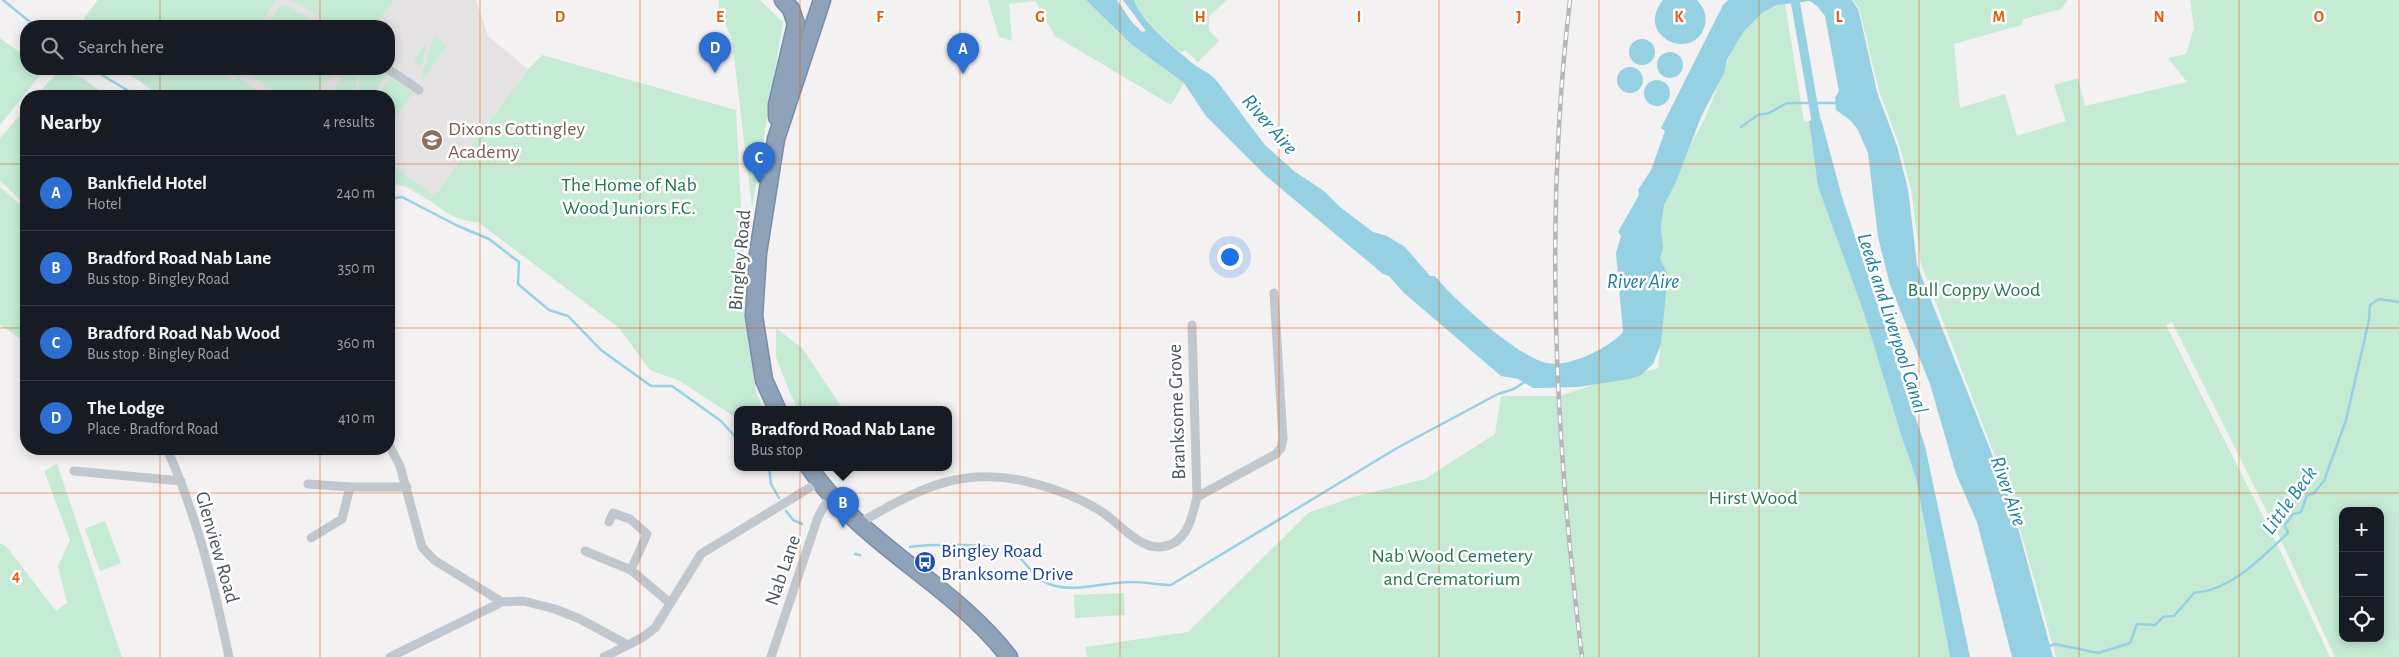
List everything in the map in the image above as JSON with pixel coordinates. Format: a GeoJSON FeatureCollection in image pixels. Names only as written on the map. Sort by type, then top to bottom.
{"type":"FeatureCollection","features":[{"type":"Feature","properties":{"kind":"highway"},"geometry":{"type":"LineString","coordinates":[[776,139],[777,105],[796,24],[791,8],[783,0]]}},
{"type":"Feature","properties":{"kind":"highway","name":"Bingley Road"},"geometry":{"type":"LineString","coordinates":[[776,406],[764,380],[754,316],[758,254],[776,139],[822,0]]}},
{"type":"Feature","properties":{"kind":"highway"},"geometry":{"type":"LineString","coordinates":[[812,471],[830,496],[858,524],[955,602],[991,634],[1009,657]]}},
{"type":"Feature","properties":{"kind":"street"},"geometry":{"type":"LineString","coordinates":[[395,74],[419,90]]}},
{"type":"Feature","properties":{"kind":"street"},"geometry":{"type":"LineString","coordinates":[[1197,497],[1276,454],[1281,448],[1283,439],[1274,293]]}},
{"type":"Feature","properties":{"kind":"street","name":"Branksome Grove"},"geometry":{"type":"LineString","coordinates":[[858,524],[899,500],[959,478],[979,475],[1032,483],[1074,497],[1091,505],[1142,543],[1158,548],[1169,545],[1181,538],[1192,518],[1197,497],[1192,326]]}},
{"type":"Feature","properties":{"kind":"street","name":"Glenview Road"},"geometry":{"type":"LineString","coordinates":[[170,455],[181,480],[214,585],[229,657]]}},
{"type":"Feature","properties":{"kind":"street"},"geometry":{"type":"LineString","coordinates":[[394,455],[407,487],[422,548],[434,560],[502,602]]}},
{"type":"Feature","properties":{"kind":"street"},"geometry":{"type":"LineString","coordinates":[[74,471],[181,480]]}},
{"type":"Feature","properties":{"kind":"street"},"geometry":{"type":"LineString","coordinates":[[604,657],[655,628],[702,554],[819,482]]}},
{"type":"Feature","properties":{"kind":"street"},"geometry":{"type":"LineString","coordinates":[[308,484],[350,487],[407,487]]}},
{"type":"Feature","properties":{"kind":"street"},"geometry":{"type":"LineString","coordinates":[[311,538],[342,519],[350,487]]}},
{"type":"Feature","properties":{"kind":"street","name":"Nab Lane"},"geometry":{"type":"LineString","coordinates":[[771,657],[818,517],[830,496]]}},
{"type":"Feature","properties":{"kind":"street"},"geometry":{"type":"LineString","coordinates":[[609,522],[613,513],[630,519],[647,534],[631,570]]}},
{"type":"Feature","properties":{"kind":"street"},"geometry":{"type":"LineString","coordinates":[[585,551],[631,570],[670,603]]}},
{"type":"Feature","properties":{"kind":"street"},"geometry":{"type":"LineString","coordinates":[[390,657],[502,602],[523,601],[555,609],[580,619],[628,645]]}},
{"type":"Feature","properties":{"kind":"shaded area","name":"Dixons Cottingley Academy"},"geometry":{"type":"Polygon","coordinates":[[[98,0],[476,0],[488,36],[528,69],[430,201],[405,187],[395,185],[395,90],[152,90],[130,75],[395,75],[395,20],[84,20],[98,0]]]}},
{"type":"Feature","properties":{"kind":"green space"},"geometry":{"type":"Polygon","coordinates":[[[98,0],[276,1],[262,20],[84,20],[98,0]]]}},
{"type":"Feature","properties":{"kind":"green space"},"geometry":{"type":"Polygon","coordinates":[[[288,0],[394,0],[379,20],[324,20],[303,6],[288,0]]]}},
{"type":"Feature","properties":{"kind":"green space"},"geometry":{"type":"Polygon","coordinates":[[[719,0],[760,0],[783,22],[752,208],[732,39],[719,10],[719,0]]]}},
{"type":"Feature","properties":{"kind":"green space"},"geometry":{"type":"Polygon","coordinates":[[[988,0],[1086,0],[1132,45],[1184,83],[1171,105],[1055,36],[1035,1],[1009,4],[1012,41],[999,37],[988,0]]]}},
{"type":"Feature","properties":{"kind":"green space"},"geometry":{"type":"Polygon","coordinates":[[[1134,0],[1227,0],[1209,16],[1209,30],[1219,41],[1198,62],[1185,50],[1182,53],[1155,29],[1142,15],[1134,0]]]}},
{"type":"Feature","properties":{"kind":"green space","name":"Bull Coppy Wood"},"geometry":{"type":"Polygon","coordinates":[[[1853,0],[2068,0],[2061,9],[2024,19],[2021,25],[1954,44],[1960,108],[2005,94],[2017,136],[2066,121],[2054,85],[2078,78],[2085,106],[2187,82],[2168,58],[2186,54],[2194,28],[2190,0],[2399,0],[2399,657],[2335,657],[2280,538],[2172,322],[2166,325],[2276,542],[2330,657],[2056,657],[2012,501],[1921,264],[1911,189],[1899,144],[1879,91],[1859,8],[1853,0]]]}},
{"type":"Feature","properties":{"kind":"green space","name":"Hirst Wood"},"geometry":{"type":"Polygon","coordinates":[[[1785,3],[1804,122],[1809,121],[1819,186],[1864,313],[1916,478],[1950,657],[1087,657],[1085,647],[1188,632],[1308,513],[1353,497],[1425,479],[1495,434],[1501,396],[1560,396],[1599,383],[1658,368],[1668,275],[1660,258],[1664,205],[1675,184],[1690,146],[1706,116],[1726,65],[1743,32],[1754,19],[1768,9],[1785,3]]]}},
{"type":"Feature","properties":{"kind":"green space"},"geometry":{"type":"Polygon","coordinates":[[[282,4],[311,20],[271,20],[282,4]]]}},
{"type":"Feature","properties":{"kind":"green space"},"geometry":{"type":"Polygon","coordinates":[[[434,36],[447,46],[423,79],[421,78],[434,36]]]}},
{"type":"Feature","properties":{"kind":"green space"},"geometry":{"type":"Polygon","coordinates":[[[0,38],[20,53],[20,75],[40,75],[28,90],[20,90],[20,100],[0,125],[0,38]]]}},
{"type":"Feature","properties":{"kind":"green space"},"geometry":{"type":"Polygon","coordinates":[[[427,43],[420,67],[413,61],[427,43]]]}},
{"type":"Feature","properties":{"kind":"green space","name":"The Home of Nab Wood Juniors F.C."},"geometry":{"type":"Polygon","coordinates":[[[542,55],[736,110],[747,320],[756,392],[762,406],[734,406],[734,416],[680,381],[650,370],[619,328],[479,223],[455,217],[415,190],[395,184],[395,167],[434,196],[528,69],[542,55]]]}},
{"type":"Feature","properties":{"kind":"green space"},"geometry":{"type":"Polygon","coordinates":[[[55,75],[70,75],[83,78],[98,90],[42,90],[55,75]]]}},
{"type":"Feature","properties":{"kind":"green space"},"geometry":{"type":"Polygon","coordinates":[[[130,75],[225,75],[234,82],[238,77],[256,90],[152,90],[130,75]]]}},
{"type":"Feature","properties":{"kind":"green space"},"geometry":{"type":"Polygon","coordinates":[[[250,75],[331,76],[320,90],[270,90],[250,75]]]}},
{"type":"Feature","properties":{"kind":"green space"},"geometry":{"type":"Polygon","coordinates":[[[344,75],[357,75],[356,90],[333,90],[344,75]]]}},
{"type":"Feature","properties":{"kind":"green space"},"geometry":{"type":"Polygon","coordinates":[[[360,75],[386,75],[376,90],[359,90],[360,75]]]}},
{"type":"Feature","properties":{"kind":"green space"},"geometry":{"type":"Polygon","coordinates":[[[391,77],[413,93],[395,118],[395,90],[381,90],[391,77]]]}},
{"type":"Feature","properties":{"kind":"green space"},"geometry":{"type":"Polygon","coordinates":[[[20,115],[20,199],[0,181],[0,138],[20,115]]]}},
{"type":"Feature","properties":{"kind":"green space"},"geometry":{"type":"Polygon","coordinates":[[[0,187],[20,205],[20,338],[0,325],[0,187]]]}},
{"type":"Feature","properties":{"kind":"green space"},"geometry":{"type":"Polygon","coordinates":[[[776,328],[802,348],[841,406],[796,406],[776,357],[776,328]]]}},
{"type":"Feature","properties":{"kind":"green space"},"geometry":{"type":"Polygon","coordinates":[[[57,464],[122,657],[0,657],[0,543],[6,546],[56,611],[67,603],[58,566],[70,540],[44,471],[57,464]]]}},
{"type":"Feature","properties":{"kind":"green space"},"geometry":{"type":"Polygon","coordinates":[[[105,521],[121,563],[100,571],[85,529],[105,521]]]}},
{"type":"Feature","properties":{"kind":"green space"},"geometry":{"type":"Polygon","coordinates":[[[1124,593],[1125,615],[1075,618],[1074,595],[1124,593]]]}},
{"type":"Feature","properties":{"kind":"water","name":"River Aire"},"geometry":{"type":"Polygon","coordinates":[[[1086,0],[1117,0],[1131,21],[1142,32],[1146,31],[1123,0],[1134,0],[1143,17],[1159,34],[1192,63],[1217,81],[1264,144],[1294,171],[1324,191],[1340,207],[1373,232],[1387,236],[1405,247],[1430,276],[1435,276],[1471,312],[1504,339],[1535,358],[1547,363],[1556,364],[1577,360],[1599,350],[1623,332],[1616,253],[1621,236],[1618,232],[1639,195],[1638,190],[1651,170],[1665,131],[1661,128],[1723,5],[1728,0],[1852,0],[1858,9],[1877,92],[1897,146],[1908,189],[1917,265],[2011,502],[2053,657],[2012,657],[1977,522],[1956,474],[1930,384],[1890,285],[1878,237],[1868,153],[1858,130],[1850,120],[1836,110],[1835,98],[1839,91],[1825,16],[1810,1],[1777,5],[1763,12],[1744,31],[1727,60],[1724,73],[1701,117],[1676,182],[1664,205],[1661,226],[1663,248],[1660,258],[1668,275],[1661,344],[1653,364],[1641,375],[1630,379],[1578,387],[1533,388],[1518,379],[1501,376],[1403,292],[1389,276],[1383,274],[1266,176],[1206,116],[1184,83],[1132,45],[1086,0]]]}},
{"type":"Feature","properties":{"kind":"water"},"geometry":{"type":"Polygon","coordinates":[[[1663,0],[1697,0],[1706,18],[1699,37],[1690,43],[1679,44],[1669,41],[1660,34],[1656,25],[1656,13],[1663,0]]]}},
{"type":"Feature","properties":{"kind":"water"},"geometry":{"type":"Polygon","coordinates":[[[1642,39],[1651,43],[1655,52],[1651,61],[1642,65],[1633,61],[1629,52],[1633,43],[1642,39]]]}},
{"type":"Feature","properties":{"kind":"water"},"geometry":{"type":"Polygon","coordinates":[[[1670,52],[1679,56],[1683,65],[1679,74],[1670,78],[1661,74],[1657,65],[1661,56],[1670,52]]]}},
{"type":"Feature","properties":{"kind":"water"},"geometry":{"type":"Polygon","coordinates":[[[1630,67],[1639,71],[1643,80],[1639,89],[1630,93],[1621,89],[1617,80],[1621,71],[1630,67]]]}},
{"type":"Feature","properties":{"kind":"water"},"geometry":{"type":"Polygon","coordinates":[[[1657,80],[1666,84],[1670,93],[1666,102],[1657,106],[1648,102],[1644,93],[1648,84],[1657,80]]]}},
{"type":"Feature","properties":{"kind":"water"},"geometry":{"type":"Polygon","coordinates":[[[1821,119],[1842,197],[1925,446],[1970,657],[1950,657],[1916,478],[1864,313],[1818,186],[1809,121],[1821,119]]]}},
{"type":"Feature","properties":{"kind":"waterway"},"geometry":{"type":"LineString","coordinates":[[3,0],[28,20]]}},
{"type":"Feature","properties":{"kind":"waterway","name":"Leeds and Liverpool Canal"},"geometry":{"type":"LineString","coordinates":[[1795,0],[1818,132]]}},
{"type":"Feature","properties":{"kind":"waterway"},"geometry":{"type":"LineString","coordinates":[[102,75],[127,90]]}},
{"type":"Feature","properties":{"kind":"waterway"},"geometry":{"type":"LineString","coordinates":[[1741,127],[1758,115],[1769,113],[1787,103],[1838,103]]}},
{"type":"Feature","properties":{"kind":"waterway"},"geometry":{"type":"LineString","coordinates":[[395,198],[402,197],[458,226],[489,239],[519,262],[518,284],[549,310],[568,316],[601,350],[651,386],[672,386],[721,421],[734,436]]}},
{"type":"Feature","properties":{"kind":"waterway","name":"Little Beck"},"geometry":{"type":"LineString","coordinates":[[2047,647],[2055,644],[2098,653],[2130,643],[2137,624],[2155,625],[2163,617],[2174,616],[2194,593],[2208,591],[2233,579],[2256,562],[2288,533],[2285,525],[2293,514],[2301,512],[2307,495],[2313,494],[2324,481],[2346,420],[2369,320],[2370,305],[2379,299],[2399,302]]}},
{"type":"Feature","properties":{"kind":"waterway"},"geometry":{"type":"LineString","coordinates":[[910,547],[962,545],[1003,549],[1017,555],[1043,581],[1059,587],[1070,588],[1123,582],[1171,585],[1397,448],[1498,394],[1514,389],[1526,381]]}},
{"type":"Feature","properties":{"kind":"waterway"},"geometry":{"type":"LineString","coordinates":[[769,471],[771,484],[779,498]]}},
{"type":"Feature","properties":{"kind":"waterway"},"geometry":{"type":"LineString","coordinates":[[786,511],[793,520],[802,524]]}},
{"type":"Feature","properties":{"kind":"waterway"},"geometry":{"type":"LineString","coordinates":[[855,554],[860,555]]}},
{"type":"Feature","properties":{"kind":"railway"},"geometry":{"type":"LineString","coordinates":[[1570,0],[1557,164],[1556,329],[1565,493],[1582,657]]}},
{"type":"Feature","properties":{"kind":"place","name":"The Lodge"},"geometry":{"type":"Point","coordinates":[715,73]}},
{"type":"Feature","properties":{"kind":"place","name":"Bankfield Hotel"},"geometry":{"type":"Point","coordinates":[963,74]}},
{"type":"Feature","properties":{"kind":"place","name":"Dixons Cottingley Academy"},"geometry":{"type":"Point","coordinates":[432,140]}},
{"type":"Feature","properties":{"kind":"place","name":"Bradford Road Nab Wood"},"geometry":{"type":"Point","coordinates":[759,183]}},
{"type":"Feature","properties":{"kind":"place","name":"Bradford Road Nab Lane"},"geometry":{"type":"Point","coordinates":[843,528]}},
{"type":"Feature","properties":{"kind":"place","name":"Bingley Road Branksome Drive"},"geometry":{"type":"Point","coordinates":[925,562]}},
{"type":"Feature","properties":{"kind":"park label","name":"Nab Wood Cemetery and Crematorium"},"geometry":{"type":"Point","coordinates":[1452,566]}}]}
